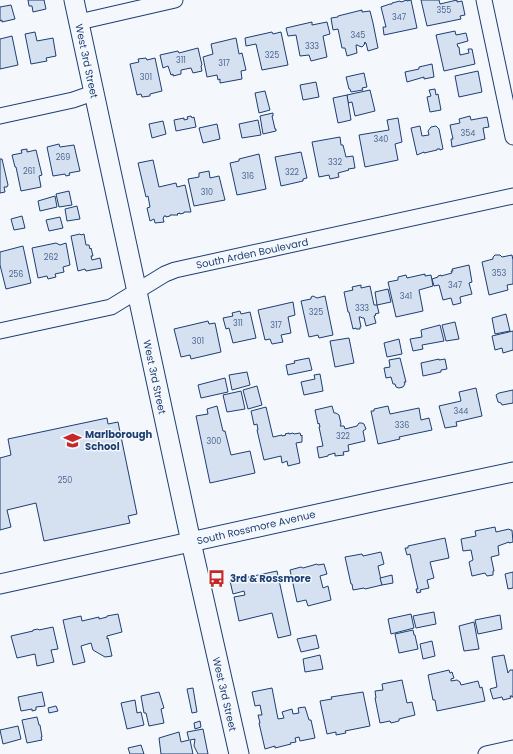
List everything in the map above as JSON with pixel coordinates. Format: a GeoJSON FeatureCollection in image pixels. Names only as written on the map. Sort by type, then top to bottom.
{"type":"FeatureCollection","features":[{"type":"Feature","properties":{"kind":"main road","name":"West 3rd Street"},"geometry":{"type":"LineString","coordinates":[[74,0],[191,542],[239,754]]}},
{"type":"Feature","properties":{"kind":"main road","name":"South Rossmore Avenue"},"geometry":{"type":"LineString","coordinates":[[0,584],[513,472]]}},
{"type":"Feature","properties":{"kind":"street"},"geometry":{"type":"LineString","coordinates":[[79,22],[175,0]]}},
{"type":"Feature","properties":{"kind":"street"},"geometry":{"type":"LineString","coordinates":[[484,0],[513,137]]}},
{"type":"Feature","properties":{"kind":"street"},"geometry":{"type":"LineString","coordinates":[[0,116],[73,100],[93,93]]}},
{"type":"Feature","properties":{"kind":"street","name":"South Arden Boulevard"},"geometry":{"type":"LineString","coordinates":[[0,331],[111,307],[137,290],[175,270],[513,196]]}},
{"type":"Feature","properties":{"kind":"street"},"geometry":{"type":"LineString","coordinates":[[486,754],[513,748]]}},
{"type":"Feature","properties":{"kind":"building"},"geometry":{"type":"Polygon","coordinates":[[[28,0],[44,0],[46,9],[33,12],[32,6],[29,6],[28,0]]]}},
{"type":"Feature","properties":{"kind":"building"},"geometry":{"type":"Polygon","coordinates":[[[411,0],[417,28],[384,35],[383,27],[386,27],[381,7],[411,0]]]}},
{"type":"Feature","properties":{"kind":"building"},"geometry":{"type":"Polygon","coordinates":[[[421,0],[439,0],[440,4],[457,0],[457,2],[462,1],[465,15],[460,16],[461,19],[427,26],[421,0]]]}},
{"type":"Feature","properties":{"kind":"building"},"geometry":{"type":"Polygon","coordinates":[[[11,5],[15,19],[2,22],[2,20],[0,21],[0,7],[11,5]]]}},
{"type":"Feature","properties":{"kind":"building"},"geometry":{"type":"Polygon","coordinates":[[[362,10],[362,12],[370,11],[378,48],[368,51],[365,42],[362,47],[356,45],[357,53],[347,56],[345,48],[342,48],[338,29],[333,30],[331,18],[362,10]]]}},
{"type":"Feature","properties":{"kind":"building"},"geometry":{"type":"Polygon","coordinates":[[[312,22],[312,25],[327,22],[330,34],[323,36],[327,57],[311,61],[309,55],[300,56],[296,35],[288,36],[286,28],[312,22]]]}},
{"type":"Feature","properties":{"kind":"building"},"geometry":{"type":"Polygon","coordinates":[[[455,31],[456,35],[466,33],[468,41],[457,44],[460,55],[469,53],[468,49],[472,49],[475,64],[444,71],[436,35],[455,31]]]}},
{"type":"Feature","properties":{"kind":"building"},"geometry":{"type":"Polygon","coordinates":[[[35,32],[37,41],[53,38],[56,56],[46,58],[47,61],[31,64],[25,34],[35,32]]]}},
{"type":"Feature","properties":{"kind":"building"},"geometry":{"type":"Polygon","coordinates":[[[272,32],[273,34],[281,32],[288,65],[262,70],[256,44],[246,46],[245,38],[272,32]]]}},
{"type":"Feature","properties":{"kind":"building"},"geometry":{"type":"Polygon","coordinates":[[[12,36],[18,65],[0,69],[0,39],[12,36]]]}},
{"type":"Feature","properties":{"kind":"building"},"geometry":{"type":"Polygon","coordinates":[[[236,38],[239,54],[242,53],[246,70],[241,71],[242,79],[220,83],[220,79],[218,80],[217,75],[207,77],[203,57],[213,54],[211,44],[236,38]]]}},
{"type":"Feature","properties":{"kind":"building"},"geometry":{"type":"Polygon","coordinates":[[[198,48],[202,71],[193,73],[191,68],[181,70],[181,74],[173,76],[173,74],[171,75],[168,66],[163,68],[160,55],[178,51],[179,53],[198,48]]]}},
{"type":"Feature","properties":{"kind":"building"},"geometry":{"type":"Polygon","coordinates":[[[146,58],[147,60],[155,58],[162,91],[150,94],[150,96],[142,97],[141,94],[137,95],[130,64],[139,62],[138,59],[146,58]]]}},
{"type":"Feature","properties":{"kind":"building"},"geometry":{"type":"Polygon","coordinates":[[[432,64],[434,77],[424,79],[424,77],[407,82],[405,72],[432,64]]]}},
{"type":"Feature","properties":{"kind":"building"},"geometry":{"type":"Polygon","coordinates":[[[478,71],[482,92],[459,97],[455,76],[478,71]]]}},
{"type":"Feature","properties":{"kind":"building"},"geometry":{"type":"Polygon","coordinates":[[[364,73],[367,87],[362,88],[363,90],[351,92],[346,77],[364,73]]]}},
{"type":"Feature","properties":{"kind":"building"},"geometry":{"type":"Polygon","coordinates":[[[316,82],[319,97],[303,100],[300,85],[316,82]]]}},
{"type":"Feature","properties":{"kind":"building"},"geometry":{"type":"Polygon","coordinates":[[[435,89],[436,95],[438,94],[441,110],[430,112],[427,97],[431,96],[429,90],[435,89]]]}},
{"type":"Feature","properties":{"kind":"building"},"geometry":{"type":"Polygon","coordinates":[[[370,90],[375,111],[355,116],[352,102],[348,103],[347,95],[370,90]]]}},
{"type":"Feature","properties":{"kind":"building"},"geometry":{"type":"Polygon","coordinates":[[[265,91],[270,110],[259,113],[255,93],[265,91]]]}},
{"type":"Feature","properties":{"kind":"building"},"geometry":{"type":"Polygon","coordinates":[[[347,95],[351,120],[338,123],[333,98],[347,95]]]}},
{"type":"Feature","properties":{"kind":"building"},"geometry":{"type":"Polygon","coordinates":[[[273,113],[272,116],[276,131],[263,134],[260,116],[273,113]]]}},
{"type":"Feature","properties":{"kind":"building"},"geometry":{"type":"Polygon","coordinates":[[[191,116],[192,118],[194,117],[196,127],[176,131],[174,120],[184,118],[184,120],[191,116]]]}},
{"type":"Feature","properties":{"kind":"building"},"geometry":{"type":"Polygon","coordinates":[[[470,116],[471,120],[487,117],[489,127],[483,128],[485,139],[452,147],[451,139],[453,139],[450,125],[460,123],[459,119],[470,116]]]}},
{"type":"Feature","properties":{"kind":"building"},"geometry":{"type":"Polygon","coordinates":[[[398,118],[402,142],[395,144],[398,160],[365,167],[359,135],[389,130],[387,120],[398,118]]]}},
{"type":"Feature","properties":{"kind":"building"},"geometry":{"type":"Polygon","coordinates":[[[258,120],[261,135],[242,138],[239,124],[258,120]]]}},
{"type":"Feature","properties":{"kind":"building"},"geometry":{"type":"Polygon","coordinates":[[[163,121],[166,134],[152,138],[149,124],[163,121]]]}},
{"type":"Feature","properties":{"kind":"building"},"geometry":{"type":"Polygon","coordinates":[[[217,124],[220,139],[203,143],[199,128],[217,124]]]}},
{"type":"Feature","properties":{"kind":"building"},"geometry":{"type":"Polygon","coordinates":[[[420,126],[422,136],[429,135],[428,131],[431,127],[436,126],[439,129],[443,149],[424,152],[417,155],[411,128],[420,126]]]}},
{"type":"Feature","properties":{"kind":"building"},"geometry":{"type":"Polygon","coordinates":[[[340,137],[341,145],[343,145],[346,157],[353,156],[355,168],[338,173],[339,177],[330,179],[329,175],[319,177],[312,142],[340,137]]]}},
{"type":"Feature","properties":{"kind":"building"},"geometry":{"type":"Polygon","coordinates":[[[59,144],[60,147],[74,145],[80,171],[69,173],[70,175],[66,176],[65,174],[53,176],[47,147],[59,144]]]}},
{"type":"Feature","properties":{"kind":"building"},"geometry":{"type":"Polygon","coordinates":[[[27,149],[27,152],[36,150],[42,175],[39,176],[41,187],[21,191],[12,155],[22,153],[21,150],[27,149]]]}},
{"type":"Feature","properties":{"kind":"building"},"geometry":{"type":"Polygon","coordinates":[[[301,152],[307,178],[303,179],[303,181],[281,186],[275,157],[301,152]]]}},
{"type":"Feature","properties":{"kind":"building"},"geometry":{"type":"Polygon","coordinates":[[[259,154],[266,189],[237,195],[230,163],[259,154]]]}},
{"type":"Feature","properties":{"kind":"building"},"geometry":{"type":"Polygon","coordinates":[[[0,159],[2,159],[8,185],[7,187],[4,187],[5,192],[0,193],[0,159]]]}},
{"type":"Feature","properties":{"kind":"building"},"geometry":{"type":"Polygon","coordinates":[[[153,160],[159,187],[176,183],[177,187],[185,185],[191,212],[184,212],[177,214],[178,215],[170,215],[166,217],[164,216],[164,222],[155,223],[154,219],[150,221],[147,208],[150,207],[148,196],[146,197],[138,163],[153,160]]]}},
{"type":"Feature","properties":{"kind":"building"},"geometry":{"type":"Polygon","coordinates":[[[209,171],[210,178],[219,176],[225,200],[194,206],[188,179],[199,177],[199,173],[209,171]]]}},
{"type":"Feature","properties":{"kind":"building"},"geometry":{"type":"Polygon","coordinates":[[[69,191],[72,205],[59,207],[56,194],[69,191]]]}},
{"type":"Feature","properties":{"kind":"building"},"geometry":{"type":"Polygon","coordinates":[[[55,196],[57,207],[40,211],[38,201],[55,196]]]}},
{"type":"Feature","properties":{"kind":"building"},"geometry":{"type":"Polygon","coordinates":[[[77,206],[80,219],[67,221],[65,209],[77,206]]]}},
{"type":"Feature","properties":{"kind":"building"},"geometry":{"type":"Polygon","coordinates":[[[22,216],[25,228],[14,230],[11,219],[22,216]]]}},
{"type":"Feature","properties":{"kind":"building"},"geometry":{"type":"Polygon","coordinates":[[[60,217],[63,228],[49,231],[46,220],[60,217]]]}},
{"type":"Feature","properties":{"kind":"building"},"geometry":{"type":"Polygon","coordinates":[[[84,234],[86,245],[89,245],[90,249],[91,248],[93,256],[91,256],[92,260],[100,258],[102,268],[78,271],[71,236],[84,234]]]}},
{"type":"Feature","properties":{"kind":"building"},"geometry":{"type":"Polygon","coordinates":[[[56,243],[60,245],[66,243],[70,265],[63,267],[64,272],[55,274],[56,277],[48,279],[47,276],[38,278],[32,248],[56,243]]]}},
{"type":"Feature","properties":{"kind":"building"},"geometry":{"type":"Polygon","coordinates":[[[23,246],[31,283],[6,289],[0,265],[0,252],[23,246]]]}},
{"type":"Feature","properties":{"kind":"building"},"geometry":{"type":"Polygon","coordinates":[[[495,255],[500,255],[502,257],[512,255],[513,284],[507,285],[508,290],[489,295],[482,262],[493,259],[495,255]]]}},
{"type":"Feature","properties":{"kind":"building"},"geometry":{"type":"Polygon","coordinates":[[[469,265],[472,282],[469,283],[472,294],[460,297],[461,303],[453,305],[451,298],[443,300],[439,285],[434,286],[432,279],[441,275],[452,273],[452,269],[469,265]]]}},
{"type":"Feature","properties":{"kind":"building"},"geometry":{"type":"Polygon","coordinates":[[[425,274],[425,276],[431,275],[433,286],[419,290],[423,311],[396,317],[388,282],[398,280],[398,277],[406,275],[407,278],[425,274]]]}},
{"type":"Feature","properties":{"kind":"building"},"geometry":{"type":"Polygon","coordinates":[[[361,285],[361,288],[370,286],[374,305],[377,305],[379,313],[375,314],[376,315],[374,316],[376,323],[366,326],[364,318],[359,317],[360,329],[353,329],[344,292],[353,290],[352,287],[361,285]]]}},
{"type":"Feature","properties":{"kind":"building"},"geometry":{"type":"Polygon","coordinates":[[[388,289],[391,302],[377,305],[375,292],[388,289]]]}},
{"type":"Feature","properties":{"kind":"building"},"geometry":{"type":"Polygon","coordinates":[[[313,296],[317,298],[325,296],[333,335],[319,338],[318,335],[309,337],[301,301],[311,299],[313,296]]]}},
{"type":"Feature","properties":{"kind":"building"},"geometry":{"type":"Polygon","coordinates":[[[293,302],[295,315],[288,317],[291,333],[281,335],[283,342],[272,344],[270,339],[265,340],[258,310],[293,302]]]}},
{"type":"Feature","properties":{"kind":"building"},"geometry":{"type":"Polygon","coordinates":[[[240,311],[241,314],[250,312],[256,338],[233,343],[229,328],[226,329],[223,318],[233,316],[232,313],[240,311]]]}},
{"type":"Feature","properties":{"kind":"building"},"geometry":{"type":"Polygon","coordinates":[[[506,314],[510,331],[495,334],[492,318],[506,314]]]}},
{"type":"Feature","properties":{"kind":"building"},"geometry":{"type":"Polygon","coordinates":[[[208,321],[209,324],[215,323],[221,352],[191,359],[190,355],[181,357],[174,329],[208,321]]]}},
{"type":"Feature","properties":{"kind":"building"},"geometry":{"type":"Polygon","coordinates":[[[455,322],[459,339],[446,341],[442,325],[455,322]]]}},
{"type":"Feature","properties":{"kind":"building"},"geometry":{"type":"Polygon","coordinates":[[[440,325],[444,341],[422,345],[423,349],[413,351],[410,339],[422,337],[421,330],[440,325]]]}},
{"type":"Feature","properties":{"kind":"building"},"geometry":{"type":"Polygon","coordinates":[[[513,331],[513,350],[503,353],[502,348],[495,350],[492,336],[513,331]]]}},
{"type":"Feature","properties":{"kind":"building"},"geometry":{"type":"Polygon","coordinates":[[[349,338],[354,363],[335,367],[330,341],[349,338]]]}},
{"type":"Feature","properties":{"kind":"building"},"geometry":{"type":"Polygon","coordinates":[[[399,339],[402,354],[387,357],[384,343],[399,339]]]}},
{"type":"Feature","properties":{"kind":"building"},"geometry":{"type":"Polygon","coordinates":[[[309,358],[312,370],[288,375],[286,365],[295,363],[294,361],[309,358]]]}},
{"type":"Feature","properties":{"kind":"building"},"geometry":{"type":"Polygon","coordinates":[[[400,358],[406,382],[404,382],[405,384],[403,387],[399,388],[393,384],[391,377],[386,378],[384,368],[390,367],[389,360],[400,358]]]}},
{"type":"Feature","properties":{"kind":"building"},"geometry":{"type":"Polygon","coordinates":[[[445,359],[447,369],[423,376],[421,363],[445,359]]]}},
{"type":"Feature","properties":{"kind":"building"},"geometry":{"type":"Polygon","coordinates":[[[247,372],[250,385],[232,390],[229,375],[247,372]]]}},
{"type":"Feature","properties":{"kind":"building"},"geometry":{"type":"Polygon","coordinates":[[[320,374],[323,391],[304,395],[301,382],[315,379],[314,375],[320,374]]]}},
{"type":"Feature","properties":{"kind":"building"},"geometry":{"type":"Polygon","coordinates":[[[225,378],[228,392],[201,398],[198,385],[225,378]]]}},
{"type":"Feature","properties":{"kind":"building"},"geometry":{"type":"Polygon","coordinates":[[[257,386],[262,405],[248,409],[243,390],[257,386]]]}},
{"type":"Feature","properties":{"kind":"building"},"geometry":{"type":"Polygon","coordinates":[[[476,388],[482,416],[456,422],[457,426],[445,428],[439,406],[461,401],[459,392],[476,388]]]}},
{"type":"Feature","properties":{"kind":"building"},"geometry":{"type":"Polygon","coordinates":[[[513,390],[513,403],[502,405],[498,402],[496,395],[513,390]]]}},
{"type":"Feature","properties":{"kind":"building"},"geometry":{"type":"Polygon","coordinates":[[[241,391],[245,409],[227,412],[223,395],[241,391]]]}},
{"type":"Feature","properties":{"kind":"building"},"geometry":{"type":"Polygon","coordinates":[[[217,406],[231,455],[250,451],[255,473],[210,483],[196,416],[208,414],[207,409],[217,406]]]}},
{"type":"Feature","properties":{"kind":"building"},"geometry":{"type":"Polygon","coordinates":[[[332,406],[334,413],[339,415],[340,426],[344,426],[345,429],[357,426],[359,423],[364,424],[366,429],[363,431],[365,441],[348,445],[349,451],[343,452],[344,455],[335,456],[335,453],[319,458],[317,447],[323,446],[315,410],[332,406]]]}},
{"type":"Feature","properties":{"kind":"building"},"geometry":{"type":"Polygon","coordinates":[[[388,406],[390,414],[419,408],[421,420],[429,418],[432,430],[399,437],[400,439],[378,444],[371,411],[388,406]]]}},
{"type":"Feature","properties":{"kind":"building"},"geometry":{"type":"Polygon","coordinates":[[[266,407],[273,437],[286,435],[285,434],[289,433],[300,433],[301,436],[302,435],[302,442],[296,443],[300,463],[288,466],[287,461],[282,463],[281,456],[264,460],[257,424],[254,425],[251,411],[266,407]]]}},
{"type":"Feature","properties":{"kind":"building"},"geometry":{"type":"Polygon","coordinates":[[[107,418],[108,424],[118,422],[137,514],[128,516],[130,523],[44,541],[36,503],[7,510],[11,527],[0,530],[0,458],[11,455],[8,439],[107,418]]]}},
{"type":"Feature","properties":{"kind":"building"},"geometry":{"type":"Polygon","coordinates":[[[495,527],[496,532],[509,529],[512,530],[513,542],[498,546],[499,555],[491,557],[494,571],[493,575],[487,576],[485,573],[472,576],[469,562],[473,560],[471,550],[463,551],[461,539],[476,536],[475,531],[495,527]]]}},
{"type":"Feature","properties":{"kind":"building"},"geometry":{"type":"Polygon","coordinates":[[[445,538],[449,558],[430,562],[434,578],[427,580],[429,588],[420,590],[421,592],[417,593],[416,589],[418,589],[410,554],[407,555],[405,548],[408,548],[408,546],[445,538]]]}},
{"type":"Feature","properties":{"kind":"building"},"geometry":{"type":"Polygon","coordinates":[[[381,552],[384,564],[378,566],[382,585],[353,590],[345,557],[362,554],[363,556],[381,552]]]}},
{"type":"Feature","properties":{"kind":"building"},"geometry":{"type":"Polygon","coordinates":[[[317,564],[324,564],[327,574],[320,576],[323,588],[328,586],[331,600],[308,606],[306,600],[297,602],[290,570],[317,564]]]}},
{"type":"Feature","properties":{"kind":"building"},"geometry":{"type":"Polygon","coordinates":[[[277,571],[291,635],[278,638],[272,613],[239,621],[234,597],[245,595],[244,591],[233,594],[230,581],[277,571]]]}},
{"type":"Feature","properties":{"kind":"building"},"geometry":{"type":"Polygon","coordinates":[[[513,572],[513,588],[508,589],[505,574],[513,572]]]}},
{"type":"Feature","properties":{"kind":"building"},"geometry":{"type":"Polygon","coordinates":[[[392,575],[393,583],[382,585],[380,578],[392,575]]]}},
{"type":"Feature","properties":{"kind":"building"},"geometry":{"type":"Polygon","coordinates":[[[434,612],[436,624],[416,628],[413,616],[434,612]]]}},
{"type":"Feature","properties":{"kind":"building"},"geometry":{"type":"Polygon","coordinates":[[[118,614],[122,632],[107,636],[112,656],[105,657],[93,650],[91,643],[81,646],[85,662],[73,665],[63,620],[81,616],[82,621],[99,617],[99,619],[118,614]]]}},
{"type":"Feature","properties":{"kind":"building"},"geometry":{"type":"Polygon","coordinates":[[[411,614],[414,628],[391,634],[388,619],[411,614]]]}},
{"type":"Feature","properties":{"kind":"building"},"geometry":{"type":"Polygon","coordinates":[[[500,615],[502,629],[478,634],[475,620],[500,615]]]}},
{"type":"Feature","properties":{"kind":"building"},"geometry":{"type":"Polygon","coordinates":[[[474,622],[479,649],[464,651],[459,626],[474,622]]]}},
{"type":"Feature","properties":{"kind":"building"},"geometry":{"type":"Polygon","coordinates":[[[53,627],[58,649],[51,650],[54,662],[37,666],[35,654],[17,658],[11,636],[33,630],[53,627]]]}},
{"type":"Feature","properties":{"kind":"building"},"geometry":{"type":"Polygon","coordinates":[[[413,630],[418,649],[399,653],[395,634],[413,630]]]}},
{"type":"Feature","properties":{"kind":"building"},"geometry":{"type":"Polygon","coordinates":[[[316,635],[319,648],[301,652],[297,639],[316,635]]]}},
{"type":"Feature","properties":{"kind":"building"},"geometry":{"type":"Polygon","coordinates":[[[432,641],[435,656],[423,659],[420,644],[432,641]]]}},
{"type":"Feature","properties":{"kind":"building"},"geometry":{"type":"Polygon","coordinates":[[[320,655],[323,669],[305,672],[303,659],[320,655]]]}},
{"type":"Feature","properties":{"kind":"building"},"geometry":{"type":"Polygon","coordinates":[[[504,655],[508,673],[510,670],[513,670],[513,697],[510,696],[511,698],[503,700],[502,697],[493,699],[490,689],[497,687],[492,657],[504,655]]]}},
{"type":"Feature","properties":{"kind":"building"},"geometry":{"type":"Polygon","coordinates":[[[449,670],[450,673],[452,672],[454,678],[451,679],[451,681],[457,680],[461,685],[478,681],[480,688],[482,687],[485,701],[437,711],[435,700],[433,700],[428,675],[449,670]]]}},
{"type":"Feature","properties":{"kind":"building"},"geometry":{"type":"Polygon","coordinates":[[[402,680],[407,703],[412,702],[415,715],[399,719],[399,721],[391,723],[390,721],[380,723],[375,691],[383,690],[382,684],[402,680]]]}},
{"type":"Feature","properties":{"kind":"building"},"geometry":{"type":"Polygon","coordinates":[[[193,688],[197,712],[192,713],[187,689],[193,688]]]}},
{"type":"Feature","properties":{"kind":"building"},"geometry":{"type":"Polygon","coordinates":[[[272,688],[278,719],[284,718],[282,712],[292,709],[293,714],[299,713],[298,708],[305,707],[309,720],[311,720],[315,738],[300,741],[299,737],[295,738],[296,742],[290,743],[291,744],[265,749],[258,715],[262,715],[260,705],[255,706],[252,692],[272,688]]]}},
{"type":"Feature","properties":{"kind":"building"},"geometry":{"type":"Polygon","coordinates":[[[42,692],[45,706],[36,707],[36,710],[32,711],[32,709],[21,711],[18,697],[42,692]]]}},
{"type":"Feature","properties":{"kind":"building"},"geometry":{"type":"Polygon","coordinates":[[[159,692],[164,708],[161,709],[164,723],[149,726],[146,713],[144,713],[141,696],[159,692]]]}},
{"type":"Feature","properties":{"kind":"building"},"geometry":{"type":"Polygon","coordinates":[[[363,692],[370,726],[345,731],[346,733],[336,735],[336,732],[327,734],[320,701],[332,699],[331,697],[363,692]]]}},
{"type":"Feature","properties":{"kind":"building"},"geometry":{"type":"Polygon","coordinates":[[[135,700],[137,713],[141,712],[144,725],[127,729],[121,703],[135,700]]]}},
{"type":"Feature","properties":{"kind":"building"},"geometry":{"type":"Polygon","coordinates":[[[56,706],[58,711],[49,713],[48,708],[56,706]]]}},
{"type":"Feature","properties":{"kind":"building"},"geometry":{"type":"Polygon","coordinates":[[[37,717],[40,725],[42,740],[27,743],[22,720],[37,717]]]}},
{"type":"Feature","properties":{"kind":"building"},"geometry":{"type":"Polygon","coordinates":[[[200,721],[201,727],[195,729],[194,723],[200,721]]]}},
{"type":"Feature","properties":{"kind":"building"},"geometry":{"type":"Polygon","coordinates":[[[18,726],[21,739],[3,744],[0,730],[18,726]]]}},
{"type":"Feature","properties":{"kind":"building"},"geometry":{"type":"Polygon","coordinates":[[[203,729],[208,754],[198,754],[194,746],[195,739],[190,740],[193,754],[161,754],[159,738],[179,732],[181,742],[189,740],[187,732],[203,729]]]}},
{"type":"Feature","properties":{"kind":"building"},"geometry":{"type":"Polygon","coordinates":[[[141,745],[144,754],[130,754],[128,748],[141,745]]]}},
{"type":"Feature","properties":{"kind":"place","name":"Marlborough School"},"geometry":{"type":"Point","coordinates":[72,440]}},
{"type":"Feature","properties":{"kind":"place","name":"3rd & Rossmore"},"geometry":{"type":"Point","coordinates":[217,578]}}]}
